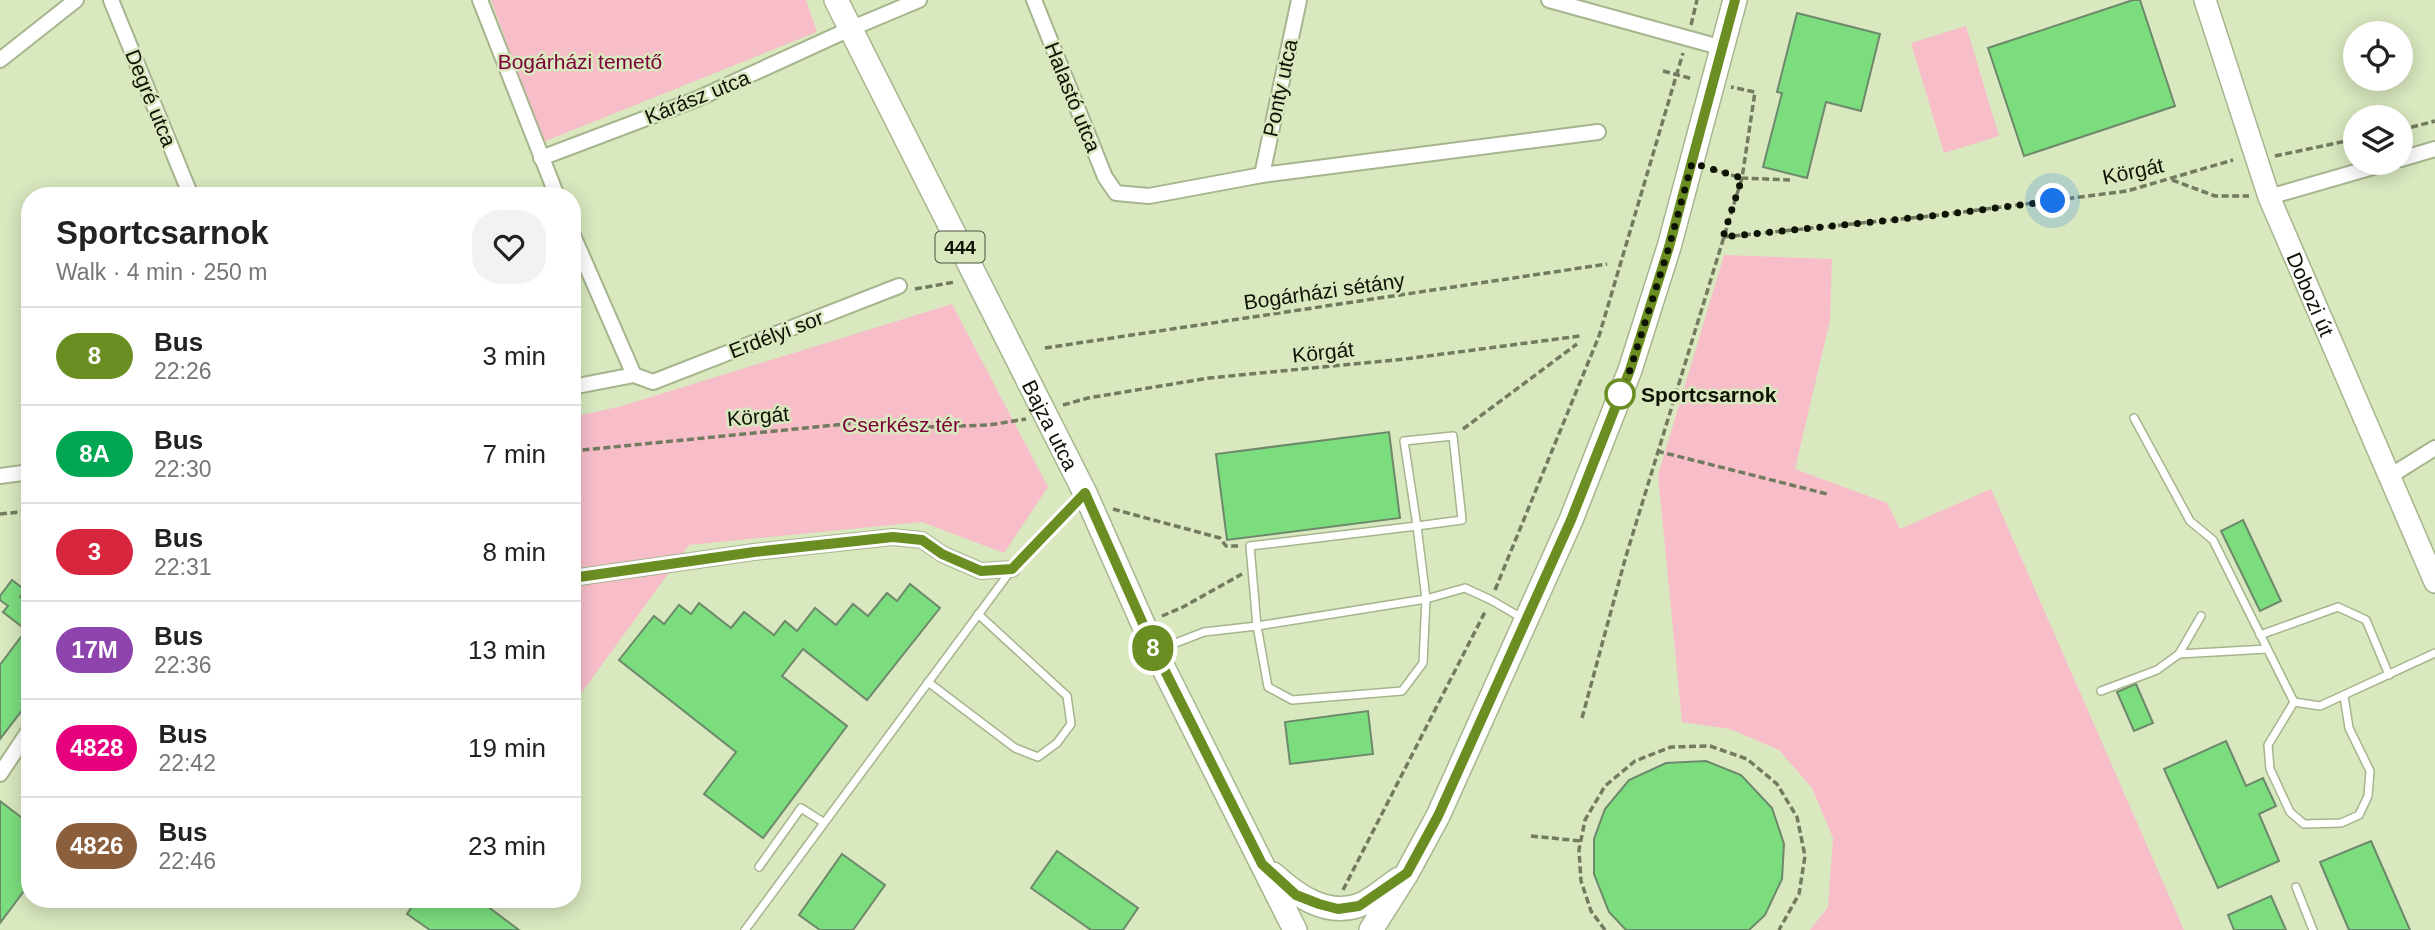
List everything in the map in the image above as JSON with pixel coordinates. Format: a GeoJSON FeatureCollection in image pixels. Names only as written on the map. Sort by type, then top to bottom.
{"type":"FeatureCollection","features":[{"type":"Feature","properties":{"kind":"main road","name":"Bajza utca"},"geometry":{"type":"LineString","coordinates":[[836,0],[1087,498],[1155,651],[1295,930]]}},
{"type":"Feature","properties":{"kind":"main road"},"geometry":{"type":"LineString","coordinates":[[1371,930],[1407,873],[1438,816],[1571,520],[1630,370],[1669,247],[1735,0]]}},
{"type":"Feature","properties":{"kind":"main road","name":"Dobozi út"},"geometry":{"type":"LineString","coordinates":[[2205,0],[2269,197],[2435,582]]}},
{"type":"Feature","properties":{"kind":"main road"},"geometry":{"type":"LineString","coordinates":[[1262,864],[1296,895],[1338,909],[1359,906],[1407,873]]}},
{"type":"Feature","properties":{"kind":"main road"},"geometry":{"type":"LineString","coordinates":[[1262,864],[1282,930]]}},
{"type":"Feature","properties":{"kind":"street"},"geometry":{"type":"LineString","coordinates":[[0,60],[76,0]]}},
{"type":"Feature","properties":{"kind":"street","name":"Degré utca"},"geometry":{"type":"LineString","coordinates":[[111,0],[187,187]]}},
{"type":"Feature","properties":{"kind":"street"},"geometry":{"type":"LineString","coordinates":[[480,0],[553,187]]}},
{"type":"Feature","properties":{"kind":"street","name":"Kárász utca"},"geometry":{"type":"LineString","coordinates":[[541,158],[697,99],[919,0]]}},
{"type":"Feature","properties":{"kind":"street","name":"Halastó utca"},"geometry":{"type":"LineString","coordinates":[[1034,0],[1105,177],[1116,193],[1149,195],[1262,175]]}},
{"type":"Feature","properties":{"kind":"street","name":"Ponty utca"},"geometry":{"type":"LineString","coordinates":[[1262,175],[1299,0]]}},
{"type":"Feature","properties":{"kind":"street"},"geometry":{"type":"LineString","coordinates":[[1549,0],[1723,48]]}},
{"type":"Feature","properties":{"kind":"street"},"geometry":{"type":"LineString","coordinates":[[1262,175],[1598,132]]}},
{"type":"Feature","properties":{"kind":"street"},"geometry":{"type":"LineString","coordinates":[[2413,155],[2435,149]]}},
{"type":"Feature","properties":{"kind":"street"},"geometry":{"type":"LineString","coordinates":[[2269,197],[2345,175]]}},
{"type":"Feature","properties":{"kind":"street"},"geometry":{"type":"LineString","coordinates":[[581,254],[634,375],[581,385]]}},
{"type":"Feature","properties":{"kind":"street","name":"Erdélyi sor"},"geometry":{"type":"LineString","coordinates":[[634,375],[653,382],[899,286]]}},
{"type":"Feature","properties":{"kind":"street"},"geometry":{"type":"LineString","coordinates":[[2390,476],[2435,449]]}},
{"type":"Feature","properties":{"kind":"street"},"geometry":{"type":"LineString","coordinates":[[0,476],[21,473]]}},
{"type":"Feature","properties":{"kind":"street"},"geometry":{"type":"LineString","coordinates":[[581,577],[754,552],[893,537],[922,540],[942,554],[981,571],[1012,569]]}},
{"type":"Feature","properties":{"kind":"street"},"geometry":{"type":"LineString","coordinates":[[0,774],[21,742]]}},
{"type":"Feature","properties":{"kind":"street"},"geometry":{"type":"LineString","coordinates":[[1384,930],[1387,904]]}},
{"type":"Feature","properties":{"kind":"lane"},"geometry":{"type":"LineString","coordinates":[[2134,418],[2190,521],[2213,540],[2294,702]]}},
{"type":"Feature","properties":{"kind":"lane"},"geometry":{"type":"LineString","coordinates":[[1417,526],[1250,546],[1257,626],[1268,687],[1292,699],[1402,691],[1423,663],[1426,599],[1417,526],[1404,441],[1453,436],[1462,520],[1417,526]]}},
{"type":"Feature","properties":{"kind":"lane"},"geometry":{"type":"LineString","coordinates":[[745,930],[823,821],[1012,569],[1087,498]]}},
{"type":"Feature","properties":{"kind":"lane"},"geometry":{"type":"LineString","coordinates":[[1155,651],[1204,632],[1426,599],[1465,589],[1492,600],[1525,620]]}},
{"type":"Feature","properties":{"kind":"lane"},"geometry":{"type":"LineString","coordinates":[[2260,635],[2338,607],[2366,620],[2389,675]]}},
{"type":"Feature","properties":{"kind":"lane"},"geometry":{"type":"LineString","coordinates":[[928,682],[1015,748],[1038,757],[1057,743],[1071,724],[1068,696],[978,614]]}},
{"type":"Feature","properties":{"kind":"lane"},"geometry":{"type":"LineString","coordinates":[[2101,691],[2157,670],[2179,654],[2201,616]]}},
{"type":"Feature","properties":{"kind":"lane"},"geometry":{"type":"LineString","coordinates":[[2179,654],[2267,649]]}},
{"type":"Feature","properties":{"kind":"lane"},"geometry":{"type":"LineString","coordinates":[[2294,702],[2320,706],[2435,653]]}},
{"type":"Feature","properties":{"kind":"lane"},"geometry":{"type":"LineString","coordinates":[[2294,702],[2268,745],[2270,769],[2290,812],[2304,824],[2341,823],[2359,815],[2368,796],[2370,771],[2349,728],[2344,696]]}},
{"type":"Feature","properties":{"kind":"lane"},"geometry":{"type":"LineString","coordinates":[[758,867],[801,808],[823,821]]}},
{"type":"Feature","properties":{"kind":"lane"},"geometry":{"type":"LineString","coordinates":[[2296,887],[2313,930]]}},
{"type":"Feature","properties":{"kind":"path"},"geometry":{"type":"LineString","coordinates":[[1338,909],[1342,892],[1492,600],[1599,336],[1697,0]]}},
{"type":"Feature","properties":{"kind":"path"},"geometry":{"type":"LineString","coordinates":[[2413,127],[2435,121]]}},
{"type":"Feature","properties":{"kind":"path"},"geometry":{"type":"LineString","coordinates":[[2273,156],[2343,141]]}},
{"type":"Feature","properties":{"kind":"path","name":"Körgát"},"geometry":{"type":"LineString","coordinates":[[1723,237],[1931,216],[2127,191],[2233,160]]}},
{"type":"Feature","properties":{"kind":"path"},"geometry":{"type":"LineString","coordinates":[[1692,163],[1742,178],[1790,180]]}},
{"type":"Feature","properties":{"kind":"path"},"geometry":{"type":"LineString","coordinates":[[1582,718],[1657,451],[1742,178]]}},
{"type":"Feature","properties":{"kind":"path"},"geometry":{"type":"LineString","coordinates":[[2170,180],[2215,196],[2269,197]]}},
{"type":"Feature","properties":{"kind":"path","name":"Bogárházi sétány"},"geometry":{"type":"LineString","coordinates":[[1045,348],[1607,264]]}},
{"type":"Feature","properties":{"kind":"path"},"geometry":{"type":"LineString","coordinates":[[899,286],[918,289],[937,287],[974,274]]}},
{"type":"Feature","properties":{"kind":"path","name":"Körgát"},"geometry":{"type":"LineString","coordinates":[[1088,398],[1209,378],[1405,359],[1580,336]]}},
{"type":"Feature","properties":{"kind":"path"},"geometry":{"type":"LineString","coordinates":[[1453,436],[1577,344]]}},
{"type":"Feature","properties":{"kind":"path","name":"Körgát"},"geometry":{"type":"LineString","coordinates":[[581,450],[866,422],[930,427],[989,425]]}},
{"type":"Feature","properties":{"kind":"path"},"geometry":{"type":"LineString","coordinates":[[1657,451],[1827,494]]}},
{"type":"Feature","properties":{"kind":"path"},"geometry":{"type":"LineString","coordinates":[[1087,498],[1220,538],[1226,546],[1250,546]]}},
{"type":"Feature","properties":{"kind":"path"},"geometry":{"type":"LineString","coordinates":[[0,514],[21,512]]}},
{"type":"Feature","properties":{"kind":"path"},"geometry":{"type":"LineString","coordinates":[[1143,625],[1183,607],[1252,568]]}},
{"type":"Feature","properties":{"kind":"path"},"geometry":{"type":"LineString","coordinates":[[1605,930],[1591,911],[1581,881],[1579,850],[1585,820],[1605,786],[1635,761],[1671,747],[1710,747],[1747,760],[1777,784],[1797,817],[1805,856],[1799,894],[1779,930]]}},
{"type":"Feature","properties":{"kind":"path"},"geometry":{"type":"LineString","coordinates":[[1531,836],[1581,841]]}},
{"type":"Feature","properties":{"kind":"green space","name":"Bogárházi temető"},"geometry":{"type":"Polygon","coordinates":[[[491,0],[806,0],[817,32],[543,142],[491,0]]]}},
{"type":"Feature","properties":{"kind":"green space"},"geometry":{"type":"Polygon","coordinates":[[[1966,26],[1999,136],[1944,153],[1911,43],[1966,26]]]}},
{"type":"Feature","properties":{"kind":"green space"},"geometry":{"type":"Polygon","coordinates":[[[1724,255],[1832,259],[1830,320],[1795,469],[1887,503],[1900,529],[1991,489],[2184,930],[1810,930],[1828,907],[1833,838],[1812,788],[1779,750],[1730,729],[1682,722],[1658,475],[1724,255]]]}},
{"type":"Feature","properties":{"kind":"green space","name":"Cserkész tér"},"geometry":{"type":"Polygon","coordinates":[[[952,304],[1048,487],[1004,553],[922,522],[689,545],[581,694],[581,415],[622,406],[952,304]]]}},
{"type":"Feature","properties":{"kind":"building"},"geometry":{"type":"Polygon","coordinates":[[[2133,0],[2140,0],[2175,106],[2024,156],[1988,48],[2133,0]]]}},
{"type":"Feature","properties":{"kind":"building"},"geometry":{"type":"Polygon","coordinates":[[[1797,13],[1880,34],[1861,111],[1826,102],[1807,178],[1763,167],[1782,93],[1777,92],[1797,13]]]}},
{"type":"Feature","properties":{"kind":"building"},"geometry":{"type":"Polygon","coordinates":[[[1389,432],[1400,518],[1227,540],[1216,454],[1389,432]]]}},
{"type":"Feature","properties":{"kind":"building"},"geometry":{"type":"Polygon","coordinates":[[[2243,520],[2281,601],[2260,611],[2221,531],[2243,520]]]}},
{"type":"Feature","properties":{"kind":"building"},"geometry":{"type":"Polygon","coordinates":[[[12,580],[21,587],[21,626],[3,612],[8,606],[0,600],[12,580]]]}},
{"type":"Feature","properties":{"kind":"building"},"geometry":{"type":"Polygon","coordinates":[[[910,584],[940,608],[867,700],[803,649],[782,676],[847,726],[763,838],[704,794],[736,752],[619,660],[654,616],[664,624],[679,605],[691,614],[699,603],[731,628],[744,612],[774,635],[785,621],[797,631],[815,608],[836,625],[853,604],[868,616],[887,593],[897,601],[910,584]]]}},
{"type":"Feature","properties":{"kind":"building"},"geometry":{"type":"Polygon","coordinates":[[[21,637],[21,712],[0,739],[0,665],[21,637]]]}},
{"type":"Feature","properties":{"kind":"building"},"geometry":{"type":"Polygon","coordinates":[[[2136,684],[2153,723],[2134,731],[2117,692],[2136,684]]]}},
{"type":"Feature","properties":{"kind":"building"},"geometry":{"type":"Polygon","coordinates":[[[1368,711],[1373,754],[1290,764],[1285,722],[1368,711]]]}},
{"type":"Feature","properties":{"kind":"building"},"geometry":{"type":"Polygon","coordinates":[[[2226,741],[2246,786],[2263,778],[2276,806],[2259,814],[2279,861],[2218,888],[2164,769],[2226,741]]]}},
{"type":"Feature","properties":{"kind":"building"},"geometry":{"type":"Polygon","coordinates":[[[1706,761],[1741,775],[1772,808],[1784,844],[1782,879],[1765,915],[1749,930],[1626,930],[1609,912],[1594,874],[1594,839],[1605,809],[1629,780],[1666,763],[1706,761]]]}},
{"type":"Feature","properties":{"kind":"building"},"geometry":{"type":"Polygon","coordinates":[[[0,801],[21,817],[21,895],[0,923],[0,801]]]}},
{"type":"Feature","properties":{"kind":"building"},"geometry":{"type":"Polygon","coordinates":[[[2371,841],[2410,930],[2349,930],[2320,862],[2371,841]]]}},
{"type":"Feature","properties":{"kind":"building"},"geometry":{"type":"Polygon","coordinates":[[[1057,851],[1138,908],[1123,930],[1091,930],[1031,888],[1057,851]]]}},
{"type":"Feature","properties":{"kind":"building"},"geometry":{"type":"Polygon","coordinates":[[[842,854],[885,885],[853,930],[820,930],[799,915],[842,854]]]}},
{"type":"Feature","properties":{"kind":"building"},"geometry":{"type":"Polygon","coordinates":[[[2271,896],[2286,930],[2234,930],[2228,915],[2271,896]]]}},
{"type":"Feature","properties":{"kind":"building"},"geometry":{"type":"Polygon","coordinates":[[[411,908],[490,908],[519,930],[430,930],[407,914],[411,908]]]}},
{"type":"Feature","properties":{"kind":"bus line","name":"8"},"geometry":{"type":"LineString","coordinates":[[581,577],[754,552],[893,537],[922,540],[942,554],[981,571],[1012,569],[1085,493],[1155,651],[1262,864],[1296,895],[1338,909],[1359,906],[1407,873],[1438,816],[1571,520],[1630,370],[1669,247],[1735,0]]}},
{"type":"Feature","properties":{"kind":"place","name":"Sportcsarnok"},"geometry":{"type":"Point","coordinates":[1620,394]}},
{"type":"Feature","properties":{"kind":"route"},"geometry":{"type":"LineString","coordinates":[[1620,394],[1669,247],[1692,163],[1742,178],[1723,237],[2053,201]]}}]}
